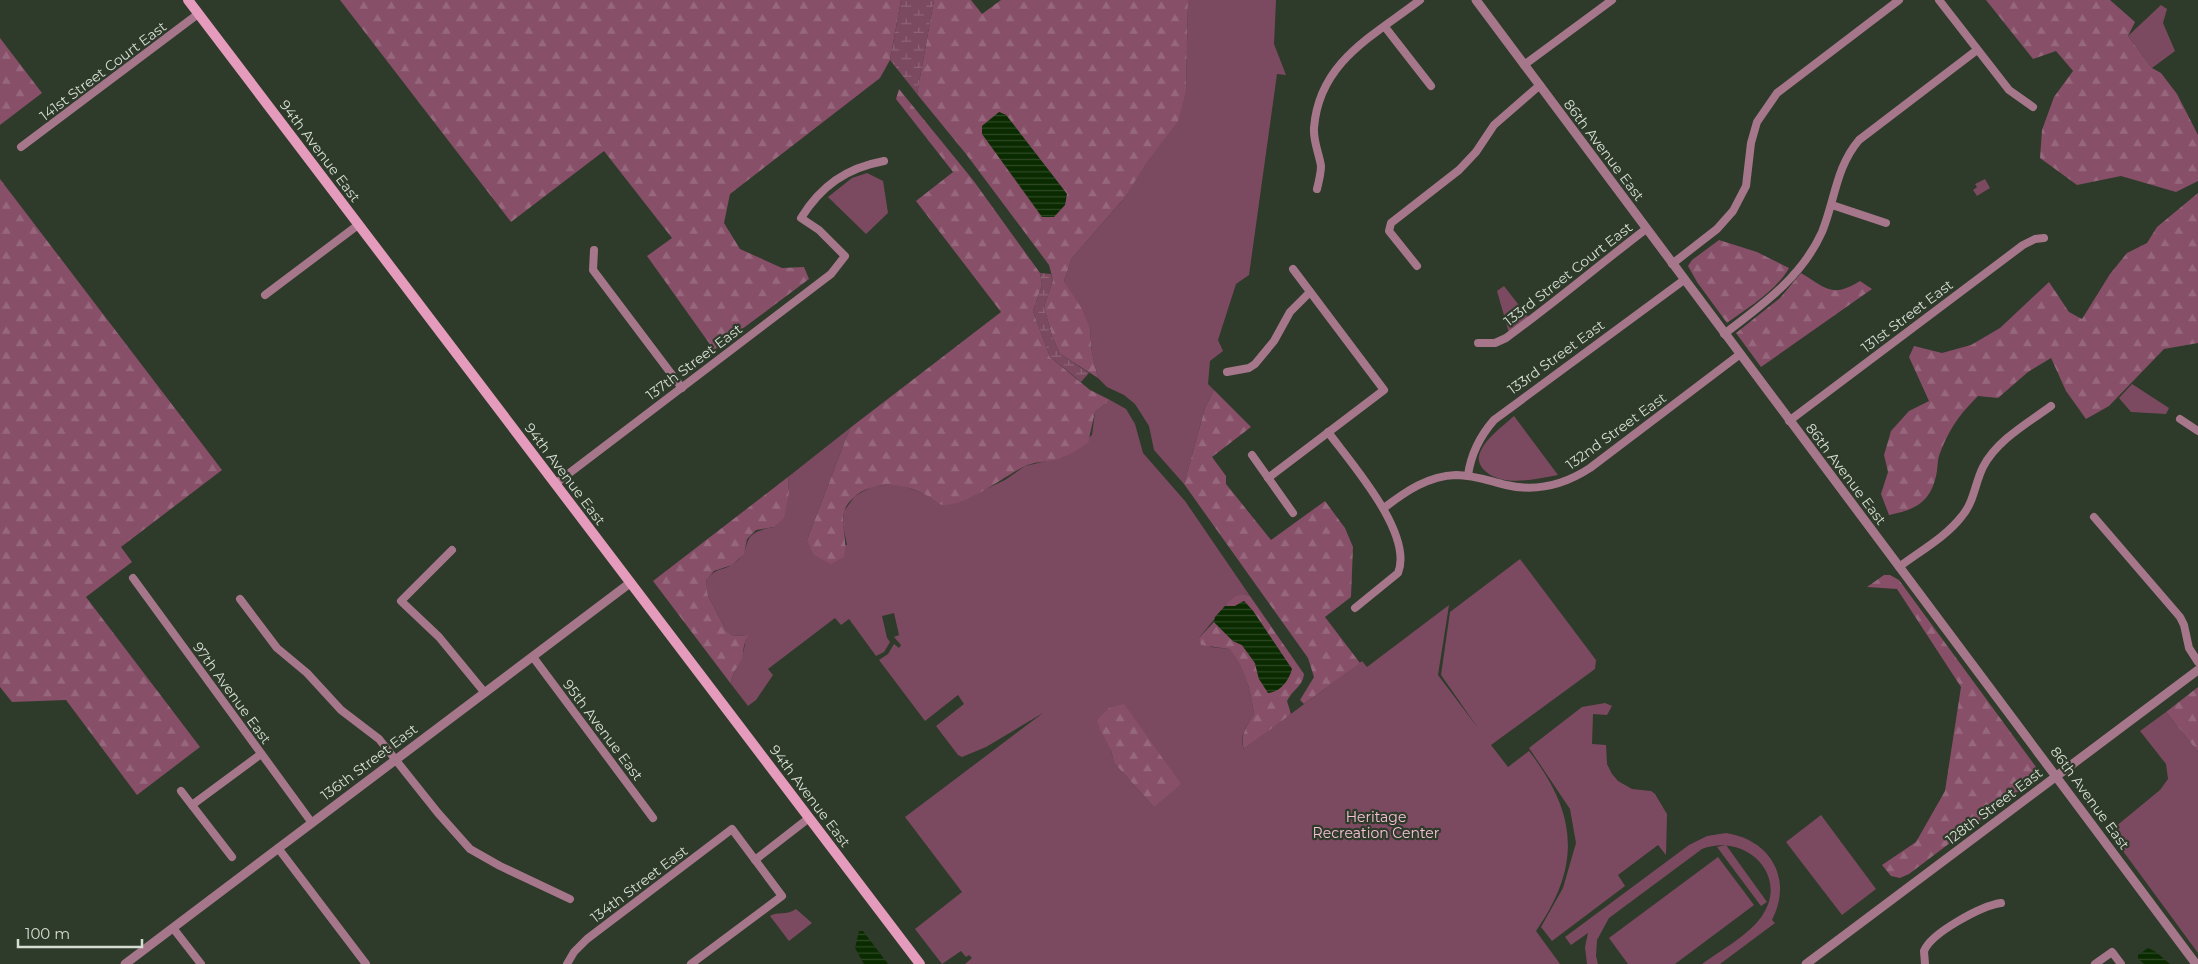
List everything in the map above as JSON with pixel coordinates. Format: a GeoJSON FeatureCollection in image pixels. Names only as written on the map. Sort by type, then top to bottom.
{"type":"FeatureCollection","features":[{"type":"Feature","properties":{"kind":"main road","name":"94th Avenue East"},"geometry":{"type":"LineString","coordinates":[[188,0],[920,964]]}},
{"type":"Feature","properties":{"kind":"street"},"geometry":{"type":"LineString","coordinates":[[1318,189],[1321,167],[1314,131],[1316,108],[1330,75],[1342,61],[1420,0]]}},
{"type":"Feature","properties":{"kind":"street","name":"86th Avenue East"},"geometry":{"type":"LineString","coordinates":[[1476,0],[1739,355],[2057,776],[2196,964]]}},
{"type":"Feature","properties":{"kind":"street"},"geometry":{"type":"LineString","coordinates":[[1524,65],[1612,0]]}},
{"type":"Feature","properties":{"kind":"street"},"geometry":{"type":"LineString","coordinates":[[1672,264],[1716,229],[1733,211],[1746,186],[1751,143],[1757,122],[1777,93],[1899,0]]}},
{"type":"Feature","properties":{"kind":"street"},"geometry":{"type":"LineString","coordinates":[[1939,0],[2009,90],[2033,107]]}},
{"type":"Feature","properties":{"kind":"street","name":"141st Street Court East"},"geometry":{"type":"LineString","coordinates":[[21,147],[198,14]]}},
{"type":"Feature","properties":{"kind":"street"},"geometry":{"type":"LineString","coordinates":[[1385,26],[1431,86]]}},
{"type":"Feature","properties":{"kind":"street"},"geometry":{"type":"LineString","coordinates":[[1724,334],[1766,302],[1795,274],[1821,234],[1832,206],[1836,182],[1852,148],[1977,50]]}},
{"type":"Feature","properties":{"kind":"street"},"geometry":{"type":"LineString","coordinates":[[1416,266],[1390,231],[1391,223],[1459,170],[1476,152],[1494,125],[1540,85]]}},
{"type":"Feature","properties":{"kind":"street","name":"137th Street East"},"geometry":{"type":"LineString","coordinates":[[555,484],[831,274],[845,256],[819,230],[801,218],[820,192],[831,182],[855,168],[884,161]]}},
{"type":"Feature","properties":{"kind":"street"},"geometry":{"type":"LineString","coordinates":[[1832,206],[1886,223]]}},
{"type":"Feature","properties":{"kind":"street"},"geometry":{"type":"LineString","coordinates":[[266,295],[358,225]]}},
{"type":"Feature","properties":{"kind":"street","name":"133rd Street Court East"},"geometry":{"type":"LineString","coordinates":[[1478,343],[1492,344],[1506,338],[1646,229]]}},
{"type":"Feature","properties":{"kind":"street","name":"131st Street East"},"geometry":{"type":"LineString","coordinates":[[1789,421],[2023,245],[2035,239],[2044,238]]}},
{"type":"Feature","properties":{"kind":"street"},"geometry":{"type":"LineString","coordinates":[[594,250],[593,270],[682,388]]}},
{"type":"Feature","properties":{"kind":"street"},"geometry":{"type":"LineString","coordinates":[[1268,478],[1384,390],[1294,269]]}},
{"type":"Feature","properties":{"kind":"street","name":"133rd Street East"},"geometry":{"type":"LineString","coordinates":[[1468,475],[1479,440],[1494,420],[1684,280]]}},
{"type":"Feature","properties":{"kind":"street"},"geometry":{"type":"LineString","coordinates":[[1227,372],[1249,368],[1255,364],[1274,341],[1290,312],[1310,292]]}},
{"type":"Feature","properties":{"kind":"street","name":"132nd Street East"},"geometry":{"type":"LineString","coordinates":[[1384,508],[1419,484],[1443,477],[1468,475],[1518,487],[1532,488],[1567,481],[1590,468],[1739,355]]}},
{"type":"Feature","properties":{"kind":"street"},"geometry":{"type":"LineString","coordinates":[[1899,567],[1957,522],[1968,508],[1983,467],[1995,450],[2051,406]]}},
{"type":"Feature","properties":{"kind":"street"},"geometry":{"type":"LineString","coordinates":[[2180,419],[2198,431]]}},
{"type":"Feature","properties":{"kind":"street"},"geometry":{"type":"LineString","coordinates":[[1328,432],[1384,508],[1402,553],[1398,573],[1355,608]]}},
{"type":"Feature","properties":{"kind":"street"},"geometry":{"type":"LineString","coordinates":[[1252,456],[1294,512]]}},
{"type":"Feature","properties":{"kind":"street"},"geometry":{"type":"LineString","coordinates":[[2094,517],[2180,617],[2186,630],[2189,648],[2198,662]]}},
{"type":"Feature","properties":{"kind":"street"},"geometry":{"type":"LineString","coordinates":[[452,550],[401,601],[439,637],[485,693]]}},
{"type":"Feature","properties":{"kind":"street","name":"97th Avenue East"},"geometry":{"type":"LineString","coordinates":[[133,578],[312,823]]}},
{"type":"Feature","properties":{"kind":"street","name":"136th Street East"},"geometry":{"type":"LineString","coordinates":[[125,964],[630,583]]}},
{"type":"Feature","properties":{"kind":"street"},"geometry":{"type":"LineString","coordinates":[[240,599],[276,648],[307,673],[342,710],[379,738],[438,813],[470,849],[500,866],[570,899]]}},
{"type":"Feature","properties":{"kind":"street","name":"95th Avenue East"},"geometry":{"type":"LineString","coordinates":[[533,657],[653,818]]}},
{"type":"Feature","properties":{"kind":"street","name":"128th Street East"},"geometry":{"type":"LineString","coordinates":[[1809,963],[2198,670]]}},
{"type":"Feature","properties":{"kind":"street"},"geometry":{"type":"LineString","coordinates":[[192,805],[261,754]]}},
{"type":"Feature","properties":{"kind":"street"},"geometry":{"type":"LineString","coordinates":[[181,791],[232,858]]}},
{"type":"Feature","properties":{"kind":"street"},"geometry":{"type":"LineString","coordinates":[[691,964],[782,896],[755,860],[809,818]]}},
{"type":"Feature","properties":{"kind":"street","name":"134th Street East"},"geometry":{"type":"LineString","coordinates":[[567,964],[574,952],[587,939],[732,829],[755,860]]}},
{"type":"Feature","properties":{"kind":"street"},"geometry":{"type":"LineString","coordinates":[[278,848],[366,964]]}},
{"type":"Feature","properties":{"kind":"street"},"geometry":{"type":"LineString","coordinates":[[1925,964],[1924,951],[1930,942],[1976,910],[2001,903]]}},
{"type":"Feature","properties":{"kind":"street"},"geometry":{"type":"LineString","coordinates":[[173,928],[201,964]]}},
{"type":"Feature","properties":{"kind":"street"},"geometry":{"type":"LineString","coordinates":[[2095,964],[2112,952],[2122,964]]}},
{"type":"Feature","properties":{"kind":"green space"},"geometry":{"type":"Polygon","coordinates":[[[340,0],[901,0],[890,60],[880,78],[730,194],[724,223],[740,249],[782,268],[804,267],[809,279],[714,350],[647,256],[672,238],[604,151],[511,222],[340,0]]]}},
{"type":"Feature","properties":{"kind":"green space"},"geometry":{"type":"Polygon","coordinates":[[[901,0],[934,0],[917,94],[890,60],[901,0]]]}},
{"type":"Feature","properties":{"kind":"green space"},"geometry":{"type":"Polygon","coordinates":[[[934,0],[971,0],[982,14],[1001,0],[1188,0],[1186,91],[1178,121],[1146,163],[1126,196],[1072,258],[1064,281],[1082,309],[1090,329],[1092,353],[1098,378],[1060,354],[1052,336],[1044,307],[1053,280],[1049,265],[966,154],[917,94],[934,0]],[[999,112],[1067,194],[1006,115],[999,112]]]}},
{"type":"Feature","properties":{"kind":"green space"},"geometry":{"type":"Polygon","coordinates":[[[1188,0],[1276,0],[1274,44],[1286,75],[1277,74],[1249,275],[1236,284],[1218,340],[1223,351],[1210,361],[1208,384],[1214,390],[1205,408],[1184,484],[1154,450],[1149,426],[1135,404],[1124,395],[1107,387],[1098,378],[1092,353],[1090,329],[1064,281],[1072,258],[1126,196],[1186,91],[1188,0]]]}},
{"type":"Feature","properties":{"kind":"green space"},"geometry":{"type":"Polygon","coordinates":[[[1986,0],[2110,0],[2135,22],[2128,36],[2152,68],[2161,73],[2177,94],[2198,135],[2198,181],[2176,192],[2121,176],[2077,185],[2040,158],[2042,130],[2054,97],[2073,71],[2056,51],[2033,59],[1986,0]]]}},
{"type":"Feature","properties":{"kind":"green space"},"geometry":{"type":"Polygon","coordinates":[[[2161,5],[2167,9],[2163,23],[2175,51],[2152,68],[2128,36],[2161,5]]]}},
{"type":"Feature","properties":{"kind":"green space"},"geometry":{"type":"Polygon","coordinates":[[[0,38],[42,93],[0,125],[0,38]]]}},
{"type":"Feature","properties":{"kind":"green space"},"geometry":{"type":"Polygon","coordinates":[[[899,89],[973,180],[1040,273],[1042,285],[1033,311],[1050,357],[1090,390],[1110,400],[1095,412],[1088,443],[1063,457],[1025,466],[965,500],[943,505],[918,491],[894,485],[877,486],[861,492],[851,500],[844,512],[844,557],[831,564],[814,555],[807,540],[850,428],[1001,312],[916,201],[953,172],[896,99],[899,89]]]}},
{"type":"Feature","properties":{"kind":"green space"},"geometry":{"type":"Polygon","coordinates":[[[867,173],[883,181],[888,213],[866,234],[828,197],[852,178],[867,173]]]}},
{"type":"Feature","properties":{"kind":"green space"},"geometry":{"type":"Polygon","coordinates":[[[0,179],[222,470],[121,547],[132,562],[86,597],[200,747],[137,795],[66,700],[12,702],[0,687],[0,179]]]}},
{"type":"Feature","properties":{"kind":"green space"},"geometry":{"type":"Polygon","coordinates":[[[1985,179],[1990,188],[1977,196],[1973,190],[1977,187],[1975,184],[1985,179]]]}},
{"type":"Feature","properties":{"kind":"green space"},"geometry":{"type":"Polygon","coordinates":[[[2198,193],[2198,343],[2164,349],[2109,406],[2086,419],[2066,391],[2051,358],[2028,372],[1998,398],[1978,396],[1965,409],[1947,436],[1939,456],[1937,473],[1930,493],[1920,504],[1913,508],[1889,515],[1881,494],[1888,472],[1884,455],[1891,431],[1909,411],[1929,401],[1909,357],[1914,346],[1942,353],[1971,345],[2000,328],[2049,282],[2069,312],[2082,319],[2110,274],[2127,253],[2147,243],[2157,227],[2198,193]]]}},
{"type":"Feature","properties":{"kind":"green space"},"geometry":{"type":"Polygon","coordinates":[[[1719,240],[1757,252],[1789,268],[1769,292],[1727,323],[1697,282],[1688,266],[1692,260],[1719,240]]]}},
{"type":"Feature","properties":{"kind":"green space"},"geometry":{"type":"Polygon","coordinates":[[[1040,273],[1051,274],[1053,280],[1044,307],[1052,336],[1060,354],[1089,373],[1081,382],[1050,357],[1033,311],[1042,285],[1040,273]]]}},
{"type":"Feature","properties":{"kind":"green space"},"geometry":{"type":"Polygon","coordinates":[[[1801,273],[1830,289],[1843,289],[1860,281],[1872,289],[1761,367],[1736,333],[1780,298],[1801,273]]]}},
{"type":"Feature","properties":{"kind":"green space"},"geometry":{"type":"Polygon","coordinates":[[[1504,286],[1529,318],[1509,333],[1497,291],[1504,286]]]}},
{"type":"Feature","properties":{"kind":"green space"},"geometry":{"type":"Polygon","coordinates":[[[2132,384],[2169,408],[2166,414],[2131,412],[2119,398],[2132,384]]]}},
{"type":"Feature","properties":{"kind":"green space"},"geometry":{"type":"Polygon","coordinates":[[[1214,390],[1251,427],[1212,457],[1226,476],[1226,484],[1271,540],[1325,501],[1345,528],[1353,547],[1351,597],[1325,617],[1360,663],[1304,704],[1300,700],[1314,677],[1308,658],[1184,484],[1205,408],[1214,390]]]}},
{"type":"Feature","properties":{"kind":"green space","name":"Heritage Recreation Center"},"geometry":{"type":"Polygon","coordinates":[[[1110,400],[1126,409],[1135,424],[1143,453],[1185,501],[1250,596],[1243,594],[1225,606],[1199,638],[1211,647],[1229,649],[1240,664],[1249,687],[1254,714],[1243,735],[1242,744],[1244,749],[1362,661],[1367,667],[1449,605],[1438,675],[1478,728],[1441,675],[1450,612],[1520,559],[1596,660],[1595,669],[1491,745],[1508,767],[1529,751],[1557,796],[1564,818],[1568,840],[1567,861],[1561,884],[1551,907],[1536,931],[1560,964],[965,964],[972,958],[969,955],[966,957],[961,951],[942,964],[915,929],[962,892],[905,817],[1043,713],[986,747],[962,757],[958,755],[936,726],[964,704],[958,695],[925,721],[879,660],[888,654],[894,644],[899,648],[901,645],[894,637],[899,635],[894,613],[882,616],[887,638],[890,642],[884,652],[876,656],[849,619],[841,625],[835,618],[768,669],[773,675],[756,700],[748,706],[731,684],[743,653],[747,635],[733,636],[726,630],[708,596],[706,580],[717,571],[733,564],[740,558],[750,537],[754,533],[774,527],[789,492],[788,477],[850,428],[807,540],[847,545],[843,525],[844,511],[855,496],[873,486],[899,484],[946,505],[967,498],[1005,480],[1025,466],[1064,457],[1092,435],[1095,412],[1110,400]],[[1111,750],[1114,763],[1154,807],[1111,750]]]}},
{"type":"Feature","properties":{"kind":"green space"},"geometry":{"type":"Polygon","coordinates":[[[1514,416],[1558,475],[1510,481],[1491,476],[1483,468],[1479,458],[1481,450],[1494,434],[1514,416]]]}},
{"type":"Feature","properties":{"kind":"green space"},"geometry":{"type":"Polygon","coordinates":[[[788,477],[789,492],[784,518],[774,527],[756,530],[747,539],[744,554],[732,565],[714,571],[706,580],[708,596],[726,630],[733,636],[748,635],[744,644],[742,658],[733,675],[731,684],[653,581],[788,477]]]}},
{"type":"Feature","properties":{"kind":"green space"},"geometry":{"type":"Polygon","coordinates":[[[1884,575],[1890,575],[1899,580],[2036,767],[2035,775],[2026,786],[1909,874],[1900,878],[1891,876],[1882,865],[1916,842],[1945,791],[1961,687],[1897,589],[1867,587],[1884,575]]]}},
{"type":"Feature","properties":{"kind":"green space"},"geometry":{"type":"Polygon","coordinates":[[[1243,594],[1250,596],[1304,674],[1302,682],[1287,701],[1291,714],[1244,749],[1243,735],[1254,714],[1249,688],[1240,664],[1229,649],[1201,645],[1199,638],[1214,622],[1233,641],[1242,645],[1255,663],[1259,679],[1291,668],[1253,611],[1244,601],[1235,606],[1225,606],[1234,597],[1243,594]]]}},
{"type":"Feature","properties":{"kind":"green space"},"geometry":{"type":"Polygon","coordinates":[[[2198,687],[2198,752],[2166,712],[2198,687]]]}},
{"type":"Feature","properties":{"kind":"green space"},"geometry":{"type":"Polygon","coordinates":[[[1605,703],[1612,706],[1607,715],[1593,714],[1592,744],[1606,745],[1607,764],[1618,781],[1632,789],[1651,791],[1655,794],[1667,814],[1666,855],[1658,845],[1618,875],[1625,886],[1552,941],[1541,927],[1563,888],[1576,843],[1570,809],[1529,748],[1582,707],[1605,703]]]}},
{"type":"Feature","properties":{"kind":"green space"},"geometry":{"type":"Polygon","coordinates":[[[1124,704],[1181,784],[1154,807],[1114,763],[1111,750],[1097,720],[1109,708],[1124,704]]]}},
{"type":"Feature","properties":{"kind":"green space"},"geometry":{"type":"Polygon","coordinates":[[[2166,712],[2198,752],[2198,953],[2109,832],[2160,790],[2168,779],[2166,764],[2140,731],[2166,712]]]}},
{"type":"Feature","properties":{"kind":"green space"},"geometry":{"type":"Polygon","coordinates":[[[1821,815],[1876,889],[1842,915],[1786,842],[1821,815]]]}},
{"type":"Feature","properties":{"kind":"green space"},"geometry":{"type":"Polygon","coordinates":[[[1726,833],[1742,837],[1766,853],[1774,864],[1779,876],[1780,890],[1778,905],[1772,920],[1775,923],[1720,964],[1702,964],[1757,923],[1769,901],[1770,886],[1767,872],[1759,861],[1747,852],[1733,847],[1718,845],[1702,849],[1609,918],[1597,940],[1596,956],[1598,964],[1587,964],[1585,947],[1588,933],[1571,945],[1565,937],[1689,845],[1707,836],[1726,833]]]}},
{"type":"Feature","properties":{"kind":"green space"},"geometry":{"type":"Polygon","coordinates":[[[1726,845],[1767,902],[1761,906],[1717,847],[1726,845]]]}},
{"type":"Feature","properties":{"kind":"green space"},"geometry":{"type":"Polygon","coordinates":[[[1718,857],[1754,905],[1675,964],[1628,964],[1609,938],[1718,857]]]}},
{"type":"Feature","properties":{"kind":"green space"},"geometry":{"type":"Polygon","coordinates":[[[796,909],[812,923],[789,941],[770,916],[796,909]]]}},
{"type":"Feature","properties":{"kind":"shaded area"},"geometry":{"type":"Polygon","coordinates":[[[999,112],[1006,115],[1067,194],[1065,205],[1054,217],[1042,217],[982,134],[982,126],[999,112]]]}},
{"type":"Feature","properties":{"kind":"shaded area"},"geometry":{"type":"Polygon","coordinates":[[[1244,601],[1253,611],[1292,669],[1284,685],[1273,692],[1268,693],[1259,679],[1255,663],[1242,645],[1233,641],[1214,622],[1215,617],[1225,606],[1235,606],[1244,601]]]}},
{"type":"Feature","properties":{"kind":"shaded area"},"geometry":{"type":"Polygon","coordinates":[[[859,931],[863,931],[888,964],[864,964],[855,948],[859,931]]]}},
{"type":"Feature","properties":{"kind":"shaded area"},"geometry":{"type":"Polygon","coordinates":[[[2148,948],[2170,964],[2144,964],[2138,958],[2138,955],[2148,948]]]}}]}
